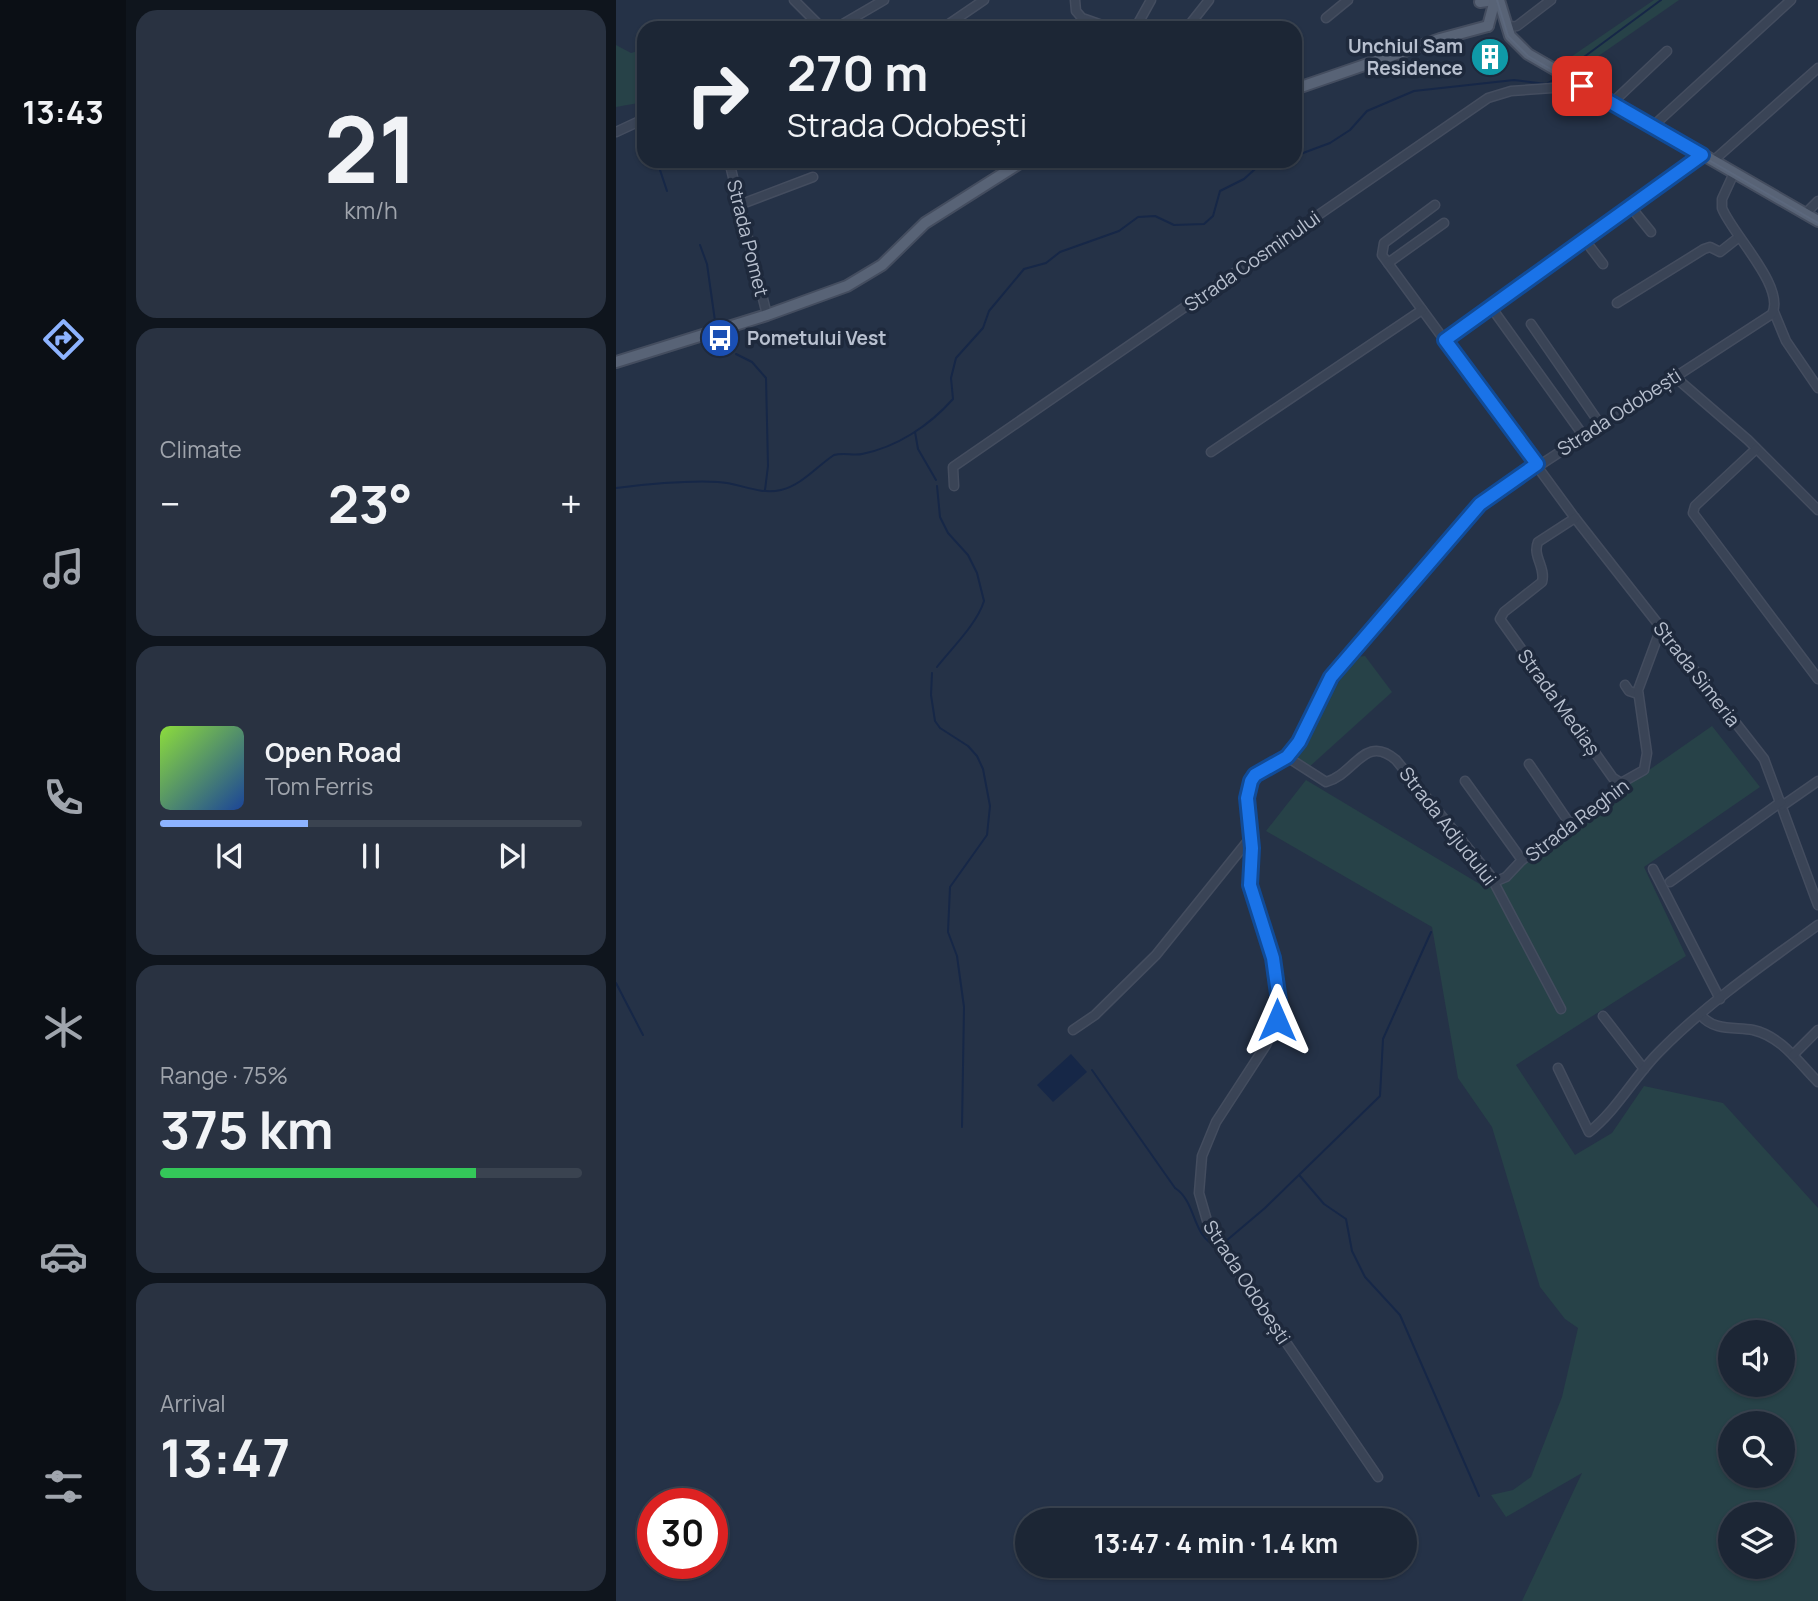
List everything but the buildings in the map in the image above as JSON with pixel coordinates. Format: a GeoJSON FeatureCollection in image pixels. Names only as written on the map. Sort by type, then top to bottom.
{"type":"FeatureCollection","features":[{"type":"Feature","properties":{"kind":"main road"},"geometry":{"type":"LineString","coordinates":[[1479,1],[1496,0],[1496,21],[1541,62],[1818,221]]}},
{"type":"Feature","properties":{"kind":"main road"},"geometry":{"type":"LineString","coordinates":[[1302,87],[1496,21]]}},
{"type":"Feature","properties":{"kind":"main road"},"geometry":{"type":"LineString","coordinates":[[616,362],[811,301],[868,274],[925,223],[1012,168]]}},
{"type":"Feature","properties":{"kind":"street"},"geometry":{"type":"LineString","coordinates":[[794,0],[815,21]]}},
{"type":"Feature","properties":{"kind":"street"},"geometry":{"type":"LineString","coordinates":[[848,21],[884,0]]}},
{"type":"Feature","properties":{"kind":"street"},"geometry":{"type":"LineString","coordinates":[[953,21],[984,0]]}},
{"type":"Feature","properties":{"kind":"street"},"geometry":{"type":"LineString","coordinates":[[1075,0],[1076,11],[1089,21]]}},
{"type":"Feature","properties":{"kind":"street"},"geometry":{"type":"LineString","coordinates":[[1139,21],[1151,0]]}},
{"type":"Feature","properties":{"kind":"street"},"geometry":{"type":"LineString","coordinates":[[1192,21],[1209,0]]}},
{"type":"Feature","properties":{"kind":"street"},"geometry":{"type":"LineString","coordinates":[[1326,18],[1348,0]]}},
{"type":"Feature","properties":{"kind":"street"},"geometry":{"type":"LineString","coordinates":[[1479,1],[1496,21],[1517,26],[1551,0]]}},
{"type":"Feature","properties":{"kind":"street"},"geometry":{"type":"LineString","coordinates":[[1653,126],[1791,0]]}},
{"type":"Feature","properties":{"kind":"street"},"geometry":{"type":"LineString","coordinates":[[1612,103],[1667,51]]}},
{"type":"Feature","properties":{"kind":"street"},"geometry":{"type":"LineString","coordinates":[[1713,161],[1818,68]]}},
{"type":"Feature","properties":{"kind":"street","name":"Strada Cosminului"},"geometry":{"type":"LineString","coordinates":[[954,486],[953,467],[1488,98],[1511,90],[1578,83]]}},
{"type":"Feature","properties":{"kind":"street"},"geometry":{"type":"LineString","coordinates":[[616,132],[637,122]]}},
{"type":"Feature","properties":{"kind":"street"},"geometry":{"type":"LineString","coordinates":[[1445,340],[1702,155]]}},
{"type":"Feature","properties":{"kind":"street","name":"Strada Pomet"},"geometry":{"type":"LineString","coordinates":[[731,168],[767,315]]}},
{"type":"Feature","properties":{"kind":"street"},"geometry":{"type":"LineString","coordinates":[[1734,173],[1721,204],[1768,282],[1774,312],[1786,341],[1818,388]]}},
{"type":"Feature","properties":{"kind":"street"},"geometry":{"type":"LineString","coordinates":[[739,205],[813,177]]}},
{"type":"Feature","properties":{"kind":"street"},"geometry":{"type":"LineString","coordinates":[[1805,214],[1818,201]]}},
{"type":"Feature","properties":{"kind":"street"},"geometry":{"type":"LineString","coordinates":[[1436,205],[1384,243],[1381,251],[1388,263],[1444,223]]}},
{"type":"Feature","properties":{"kind":"street"},"geometry":{"type":"LineString","coordinates":[[1630,206],[1651,232]]}},
{"type":"Feature","properties":{"kind":"street"},"geometry":{"type":"LineString","coordinates":[[1617,303],[1706,247],[1720,252],[1739,237]]}},
{"type":"Feature","properties":{"kind":"street"},"geometry":{"type":"LineString","coordinates":[[1584,239],[1603,264]]}},
{"type":"Feature","properties":{"kind":"street","name":"Strada Simeria"},"geometry":{"type":"LineString","coordinates":[[1388,263],[1575,518],[1764,760],[1818,905]]}},
{"type":"Feature","properties":{"kind":"street"},"geometry":{"type":"LineString","coordinates":[[1491,307],[1583,435]]}},
{"type":"Feature","properties":{"kind":"street"},"geometry":{"type":"LineString","coordinates":[[1211,452],[1422,310]]}},
{"type":"Feature","properties":{"kind":"street","name":"Strada Odobești"},"geometry":{"type":"LineString","coordinates":[[1378,1477],[1210,1231],[1202,1213],[1200,1170],[1207,1143],[1216,1122],[1266,1045],[1278,1013],[1273,958],[1250,885],[1251,837],[1247,798],[1251,781],[1255,775],[1287,757],[1299,742],[1331,677],[1480,504],[1537,464],[1774,312]]}},
{"type":"Feature","properties":{"kind":"street"},"geometry":{"type":"LineString","coordinates":[[1531,324],[1600,424]]}},
{"type":"Feature","properties":{"kind":"street"},"geometry":{"type":"LineString","coordinates":[[1675,377],[1756,449],[1818,510]]}},
{"type":"Feature","properties":{"kind":"street"},"geometry":{"type":"LineString","coordinates":[[1756,449],[1695,506],[1693,513],[1818,679]]}},
{"type":"Feature","properties":{"kind":"street","name":"Strada Mediaș"},"geometry":{"type":"LineString","coordinates":[[1575,518],[1538,542],[1535,551],[1543,566],[1542,582],[1504,612],[1500,619],[1613,778],[1621,783]]}},
{"type":"Feature","properties":{"kind":"street","name":"Strada Reghin"},"geometry":{"type":"LineString","coordinates":[[1494,882],[1506,877],[1522,860],[1614,793],[1621,783],[1641,773],[1647,765],[1638,694],[1661,628]]}},
{"type":"Feature","properties":{"kind":"street"},"geometry":{"type":"LineString","coordinates":[[1625,685],[1629,691],[1638,694]]}},
{"type":"Feature","properties":{"kind":"street","name":"Strada Adjudului"},"geometry":{"type":"LineString","coordinates":[[1287,757],[1325,782],[1340,778],[1363,754],[1376,749],[1388,752],[1494,882],[1561,1010]]}},
{"type":"Feature","properties":{"kind":"street"},"geometry":{"type":"LineString","coordinates":[[1529,764],[1570,824]]}},
{"type":"Feature","properties":{"kind":"street"},"geometry":{"type":"LineString","coordinates":[[1465,781],[1522,860]]}},
{"type":"Feature","properties":{"kind":"street"},"geometry":{"type":"LineString","coordinates":[[1670,882],[1818,781]]}},
{"type":"Feature","properties":{"kind":"street"},"geometry":{"type":"LineString","coordinates":[[1073,1030],[1095,1015],[1156,955],[1251,837]]}},
{"type":"Feature","properties":{"kind":"street"},"geometry":{"type":"LineString","coordinates":[[1653,869],[1720,999]]}},
{"type":"Feature","properties":{"kind":"street"},"geometry":{"type":"LineString","coordinates":[[1558,1068],[1589,1132],[1608,1115],[1644,1069],[1700,1015],[1818,925]]}},
{"type":"Feature","properties":{"kind":"street"},"geometry":{"type":"LineString","coordinates":[[1700,1015],[1711,1024],[1769,1036],[1793,1055],[1818,1082]]}},
{"type":"Feature","properties":{"kind":"street"},"geometry":{"type":"LineString","coordinates":[[1603,1016],[1644,1069]]}},
{"type":"Feature","properties":{"kind":"street"},"geometry":{"type":"LineString","coordinates":[[1793,1055],[1818,1030]]}},
{"type":"Feature","properties":{"kind":"green space"},"geometry":{"type":"Polygon","coordinates":[[[1654,0],[1679,0],[1574,73],[1562,63],[1654,0]]]}},
{"type":"Feature","properties":{"kind":"green space"},"geometry":{"type":"Polygon","coordinates":[[[616,45],[631,53],[637,51],[637,103],[616,107],[616,45]]]}},
{"type":"Feature","properties":{"kind":"green space"},"geometry":{"type":"Polygon","coordinates":[[[1365,656],[1392,692],[1308,768],[1296,757],[1338,683],[1357,657],[1365,656]]]}},
{"type":"Feature","properties":{"kind":"green space"},"geometry":{"type":"Polygon","coordinates":[[[1712,726],[1760,787],[1644,867],[1686,956],[1516,1065],[1575,1155],[1612,1133],[1644,1086],[1723,1103],[1818,1208],[1818,1601],[1522,1601],[1582,1473],[1506,1517],[1491,1495],[1513,1490],[1531,1477],[1562,1397],[1578,1328],[1565,1319],[1540,1287],[1492,1127],[1458,1078],[1432,927],[1266,831],[1306,780],[1483,886],[1712,726]]]}},
{"type":"Feature","properties":{"kind":"water"},"geometry":{"type":"Polygon","coordinates":[[[1071,1054],[1087,1072],[1053,1102],[1037,1085],[1071,1054]]]}},
{"type":"Feature","properties":{"kind":"waterway"},"geometry":{"type":"LineString","coordinates":[[1565,71],[1661,0]]}},
{"type":"Feature","properties":{"kind":"waterway"},"geometry":{"type":"LineString","coordinates":[[1302,153],[1330,143],[1350,130],[1367,111],[1414,91],[1514,80],[1546,84],[1558,77]]}},
{"type":"Feature","properties":{"kind":"waterway"},"geometry":{"type":"LineString","coordinates":[[659,168],[667,191]]}},
{"type":"Feature","properties":{"kind":"waterway"},"geometry":{"type":"LineString","coordinates":[[616,488],[705,482],[726,483],[765,491],[781,490],[803,480],[834,455],[862,454],[900,441],[934,418],[953,399],[951,378],[956,358],[983,328],[989,311],[1024,269],[1046,263],[1060,252],[1119,231],[1138,217],[1155,216],[1174,225],[1204,224],[1213,216],[1220,191],[1244,179],[1256,168]]}},
{"type":"Feature","properties":{"kind":"waterway"},"geometry":{"type":"LineString","coordinates":[[700,245],[707,264],[715,321]]}},
{"type":"Feature","properties":{"kind":"waterway"},"geometry":{"type":"LineString","coordinates":[[736,354],[752,362],[766,378],[768,466],[765,490]]}},
{"type":"Feature","properties":{"kind":"waterway"},"geometry":{"type":"LineString","coordinates":[[915,432],[918,449],[936,480]]}},
{"type":"Feature","properties":{"kind":"waterway"},"geometry":{"type":"LineString","coordinates":[[937,486],[940,517],[948,533],[968,555],[977,573],[984,601],[970,627],[937,667]]}},
{"type":"Feature","properties":{"kind":"waterway"},"geometry":{"type":"LineString","coordinates":[[932,673],[931,695],[935,721],[940,728],[968,746],[977,756],[983,769],[990,806],[987,835],[950,887],[948,932],[957,956],[964,1007],[962,1127]]}},
{"type":"Feature","properties":{"kind":"waterway"},"geometry":{"type":"LineString","coordinates":[[1226,1241],[1265,1208],[1380,1096],[1383,1039],[1431,932]]}},
{"type":"Feature","properties":{"kind":"waterway"},"geometry":{"type":"LineString","coordinates":[[616,983],[643,1035]]}},
{"type":"Feature","properties":{"kind":"waterway"},"geometry":{"type":"LineString","coordinates":[[1092,1070],[1175,1188],[1182,1194],[1203,1236],[1217,1246]]}},
{"type":"Feature","properties":{"kind":"waterway"},"geometry":{"type":"LineString","coordinates":[[1300,1176],[1324,1204],[1346,1219],[1352,1251],[1365,1277],[1400,1315],[1479,1496]]}},
{"type":"Feature","properties":{"kind":"tram line"},"geometry":{"type":"LineString","coordinates":[[1497,0],[1508,36],[1528,56],[1818,223]]}},
{"type":"Feature","properties":{"kind":"place","name":"Unchiul Sam Residence"},"geometry":{"type":"Point","coordinates":[1490,57]}},
{"type":"Feature","properties":{"kind":"place","name":"Pometului Vest"},"geometry":{"type":"Point","coordinates":[720,338]}},
{"type":"Feature","properties":{"kind":"route"},"geometry":{"type":"LineString","coordinates":[[1277,1020],[1279,1001],[1273,958],[1250,885],[1252,848],[1247,798],[1251,781],[1255,775],[1287,757],[1299,742],[1331,677],[1480,504],[1537,464],[1445,340],[1702,155],[1582,86]]}}]}
